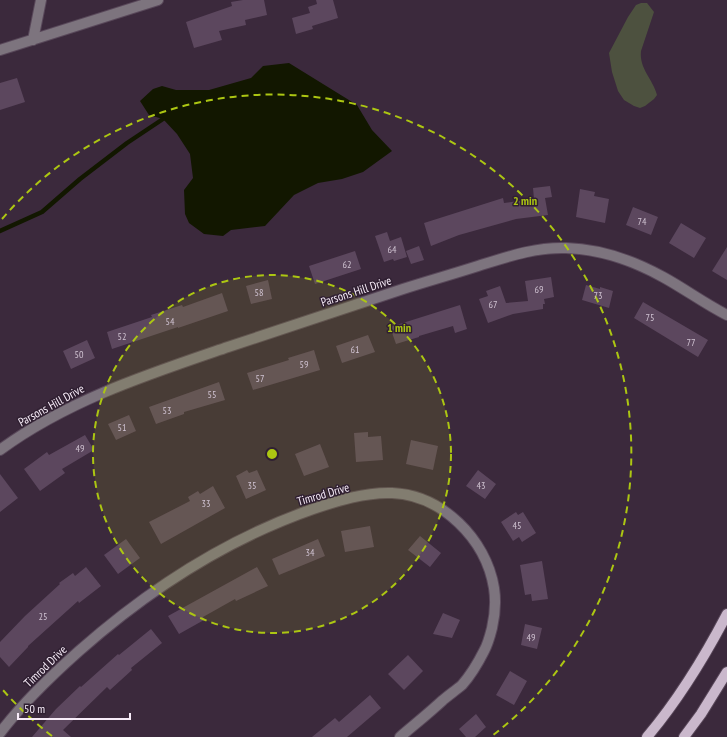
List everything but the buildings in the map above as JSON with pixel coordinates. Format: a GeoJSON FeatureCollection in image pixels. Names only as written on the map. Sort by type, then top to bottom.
{"type":"FeatureCollection","features":[{"type":"Feature","properties":{"kind":"main road"},"geometry":{"type":"LineString","coordinates":[[647,737],[688,684],[727,614]]}},
{"type":"Feature","properties":{"kind":"main road"},"geometry":{"type":"LineString","coordinates":[[684,737],[701,714],[727,672]]}},
{"type":"Feature","properties":{"kind":"street"},"geometry":{"type":"LineString","coordinates":[[33,40],[41,0]]}},
{"type":"Feature","properties":{"kind":"street"},"geometry":{"type":"LineString","coordinates":[[0,50],[158,0]]}},
{"type":"Feature","properties":{"kind":"street","name":"Parsons Hill Drive"},"geometry":{"type":"LineString","coordinates":[[0,450],[66,410],[150,374],[357,304],[520,252],[567,248],[611,256],[641,266],[727,315]]}},
{"type":"Feature","properties":{"kind":"street","name":"Timrod Drive"},"geometry":{"type":"LineString","coordinates":[[0,733],[40,689],[83,648],[151,592],[188,569],[249,535],[292,517],[335,502],[373,494],[392,493],[410,496],[426,501],[442,509],[463,528],[477,545],[491,573],[495,603],[493,623],[485,650],[463,684],[400,737]]}},
{"type":"Feature","properties":{"kind":"shaded area"},"geometry":{"type":"Polygon","coordinates":[[[647,3],[654,12],[641,51],[641,57],[644,69],[653,84],[657,95],[645,106],[640,108],[624,100],[618,91],[612,72],[609,53],[628,17],[636,5],[647,3]]]}},
{"type":"Feature","properties":{"kind":"shaded area"},"geometry":{"type":"Polygon","coordinates":[[[289,63],[357,105],[372,130],[392,151],[363,172],[342,179],[318,183],[294,195],[265,226],[231,230],[223,236],[204,234],[189,223],[185,214],[184,190],[193,178],[190,154],[177,134],[163,119],[149,115],[140,101],[153,89],[162,86],[176,90],[209,90],[251,78],[263,66],[289,63]]]}},
{"type":"Feature","properties":{"kind":"waterway"},"geometry":{"type":"LineString","coordinates":[[0,231],[42,212],[80,179],[127,143],[163,119]]}}]}
